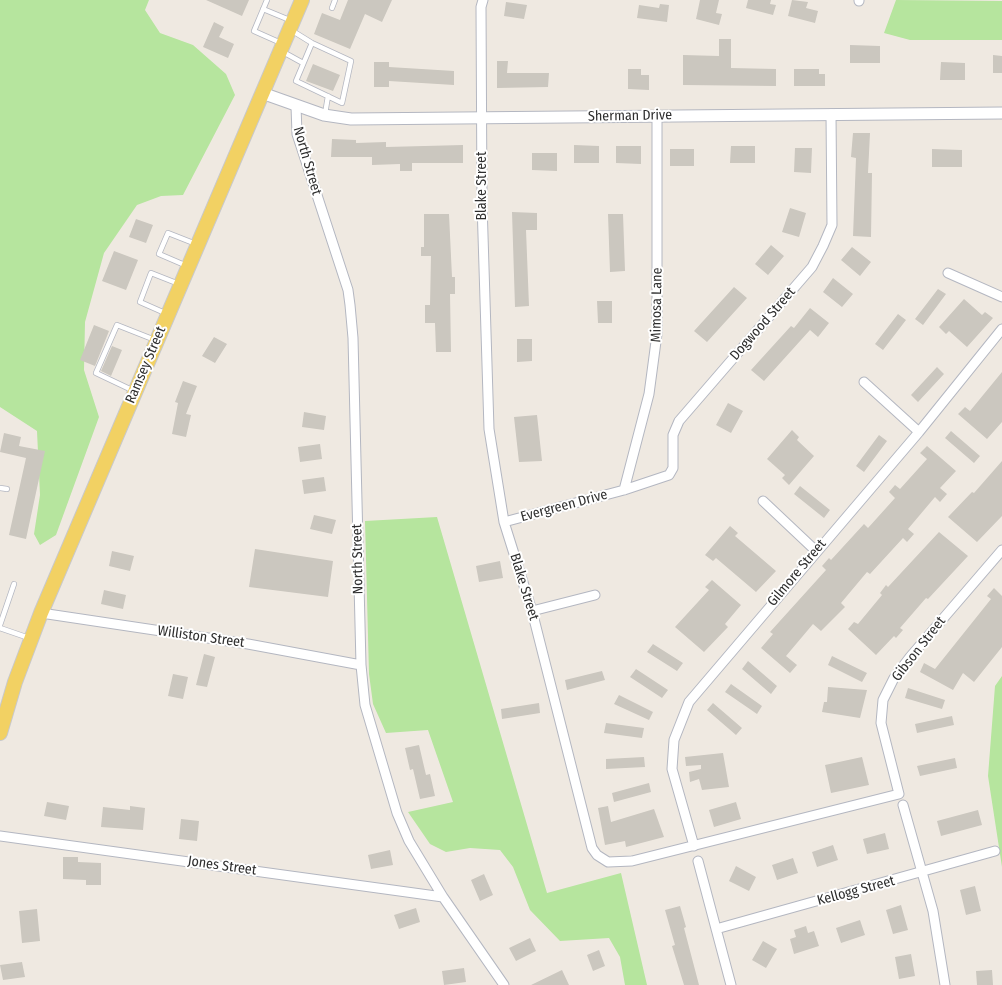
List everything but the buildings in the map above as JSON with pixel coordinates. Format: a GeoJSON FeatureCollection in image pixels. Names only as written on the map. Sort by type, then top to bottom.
{"type":"FeatureCollection","features":[{"type":"Feature","properties":{"kind":"main road","name":"Ramsey Street"},"geometry":{"type":"LineString","coordinates":[[0,732],[41,613],[302,0]]}},
{"type":"Feature","properties":{"kind":"street","name":"Blake Street"},"geometry":{"type":"LineString","coordinates":[[483,0],[481,7],[482,118],[486,390],[489,429],[504,522],[532,611],[592,848],[601,860],[608,862],[632,861],[899,794]]}},
{"type":"Feature","properties":{"kind":"street","name":"Sherman Drive"},"geometry":{"type":"LineString","coordinates":[[262,93],[324,115],[351,119],[1002,112]]}},
{"type":"Feature","properties":{"kind":"street","name":"North Street"},"geometry":{"type":"LineString","coordinates":[[296,106],[297,134],[348,290],[354,338],[362,690],[372,735],[397,813],[409,841],[443,897],[504,985]]}},
{"type":"Feature","properties":{"kind":"street","name":"Dogwood Street"},"geometry":{"type":"LineString","coordinates":[[624,490],[669,475],[673,468],[673,435],[679,421],[812,267],[832,225],[831,114]]}},
{"type":"Feature","properties":{"kind":"street","name":"Mimosa Lane"},"geometry":{"type":"LineString","coordinates":[[624,490],[649,394],[657,334],[657,116]]}},
{"type":"Feature","properties":{"kind":"street"},"geometry":{"type":"LineString","coordinates":[[948,273],[1002,296]]}},
{"type":"Feature","properties":{"kind":"street","name":"Gilmore Street"},"geometry":{"type":"LineString","coordinates":[[694,846],[672,769],[672,754],[677,726],[689,702],[918,432],[1002,329]]}},
{"type":"Feature","properties":{"kind":"street"},"geometry":{"type":"LineString","coordinates":[[864,382],[918,432]]}},
{"type":"Feature","properties":{"kind":"street","name":"Evergreen Drive"},"geometry":{"type":"LineString","coordinates":[[504,522],[624,490]]}},
{"type":"Feature","properties":{"kind":"street"},"geometry":{"type":"LineString","coordinates":[[764,501],[816,551]]}},
{"type":"Feature","properties":{"kind":"street","name":"Gibson Street"},"geometry":{"type":"LineString","coordinates":[[899,794],[881,723],[884,700],[894,678],[910,657],[1002,550]]}},
{"type":"Feature","properties":{"kind":"street"},"geometry":{"type":"LineString","coordinates":[[532,611],[595,595]]}},
{"type":"Feature","properties":{"kind":"street","name":"Williston Street"},"geometry":{"type":"LineString","coordinates":[[41,613],[248,644],[361,665]]}},
{"type":"Feature","properties":{"kind":"street"},"geometry":{"type":"LineString","coordinates":[[903,806],[938,933],[945,985]]}},
{"type":"Feature","properties":{"kind":"street","name":"Jones Street"},"geometry":{"type":"LineString","coordinates":[[0,836],[443,897]]}},
{"type":"Feature","properties":{"kind":"street","name":"Kellogg Street"},"geometry":{"type":"LineString","coordinates":[[716,929],[922,873],[995,851]]}},
{"type":"Feature","properties":{"kind":"street"},"geometry":{"type":"LineString","coordinates":[[698,861],[731,985]]}},
{"type":"Feature","properties":{"kind":"lane"},"geometry":{"type":"LineString","coordinates":[[267,0],[254,31],[282,47],[303,63]]}},
{"type":"Feature","properties":{"kind":"lane"},"geometry":{"type":"LineString","coordinates":[[332,8],[335,0]]}},
{"type":"Feature","properties":{"kind":"lane"},"geometry":{"type":"LineString","coordinates":[[263,9],[291,25],[312,43],[351,61],[342,103],[296,81],[312,43]]}},
{"type":"Feature","properties":{"kind":"lane"},"geometry":{"type":"LineString","coordinates":[[324,115],[328,96]]}},
{"type":"Feature","properties":{"kind":"lane"},"geometry":{"type":"LineString","coordinates":[[188,266],[159,254],[168,233],[198,244]]}},
{"type":"Feature","properties":{"kind":"lane"},"geometry":{"type":"LineString","coordinates":[[168,314],[140,302],[151,273],[180,285]]}},
{"type":"Feature","properties":{"kind":"lane"},"geometry":{"type":"LineString","coordinates":[[135,392],[96,374],[117,326],[156,341]]}},
{"type":"Feature","properties":{"kind":"lane"},"geometry":{"type":"LineString","coordinates":[[0,488],[7,489]]}},
{"type":"Feature","properties":{"kind":"lane"},"geometry":{"type":"LineString","coordinates":[[14,584],[0,627],[31,638]]}},
{"type":"Feature","properties":{"kind":"green space"},"geometry":{"type":"Polygon","coordinates":[[[0,0],[149,0],[145,10],[160,33],[193,45],[226,74],[235,95],[183,195],[161,196],[137,205],[104,253],[85,322],[84,370],[99,417],[56,535],[40,545],[34,534],[40,495],[37,431],[0,407],[0,0]]]}},
{"type":"Feature","properties":{"kind":"green space"},"geometry":{"type":"Polygon","coordinates":[[[896,0],[1002,1],[1002,40],[910,40],[884,33],[896,0]]]}},
{"type":"Feature","properties":{"kind":"green space"},"geometry":{"type":"Polygon","coordinates":[[[437,517],[547,893],[621,873],[647,985],[625,985],[620,957],[609,938],[560,941],[530,910],[513,867],[500,850],[470,848],[446,852],[430,844],[408,812],[453,802],[428,730],[386,733],[373,704],[369,674],[365,521],[437,517]]]}},
{"type":"Feature","properties":{"kind":"green space"},"geometry":{"type":"Polygon","coordinates":[[[1002,676],[1002,867],[988,776],[995,686],[1002,676]]]}}]}
